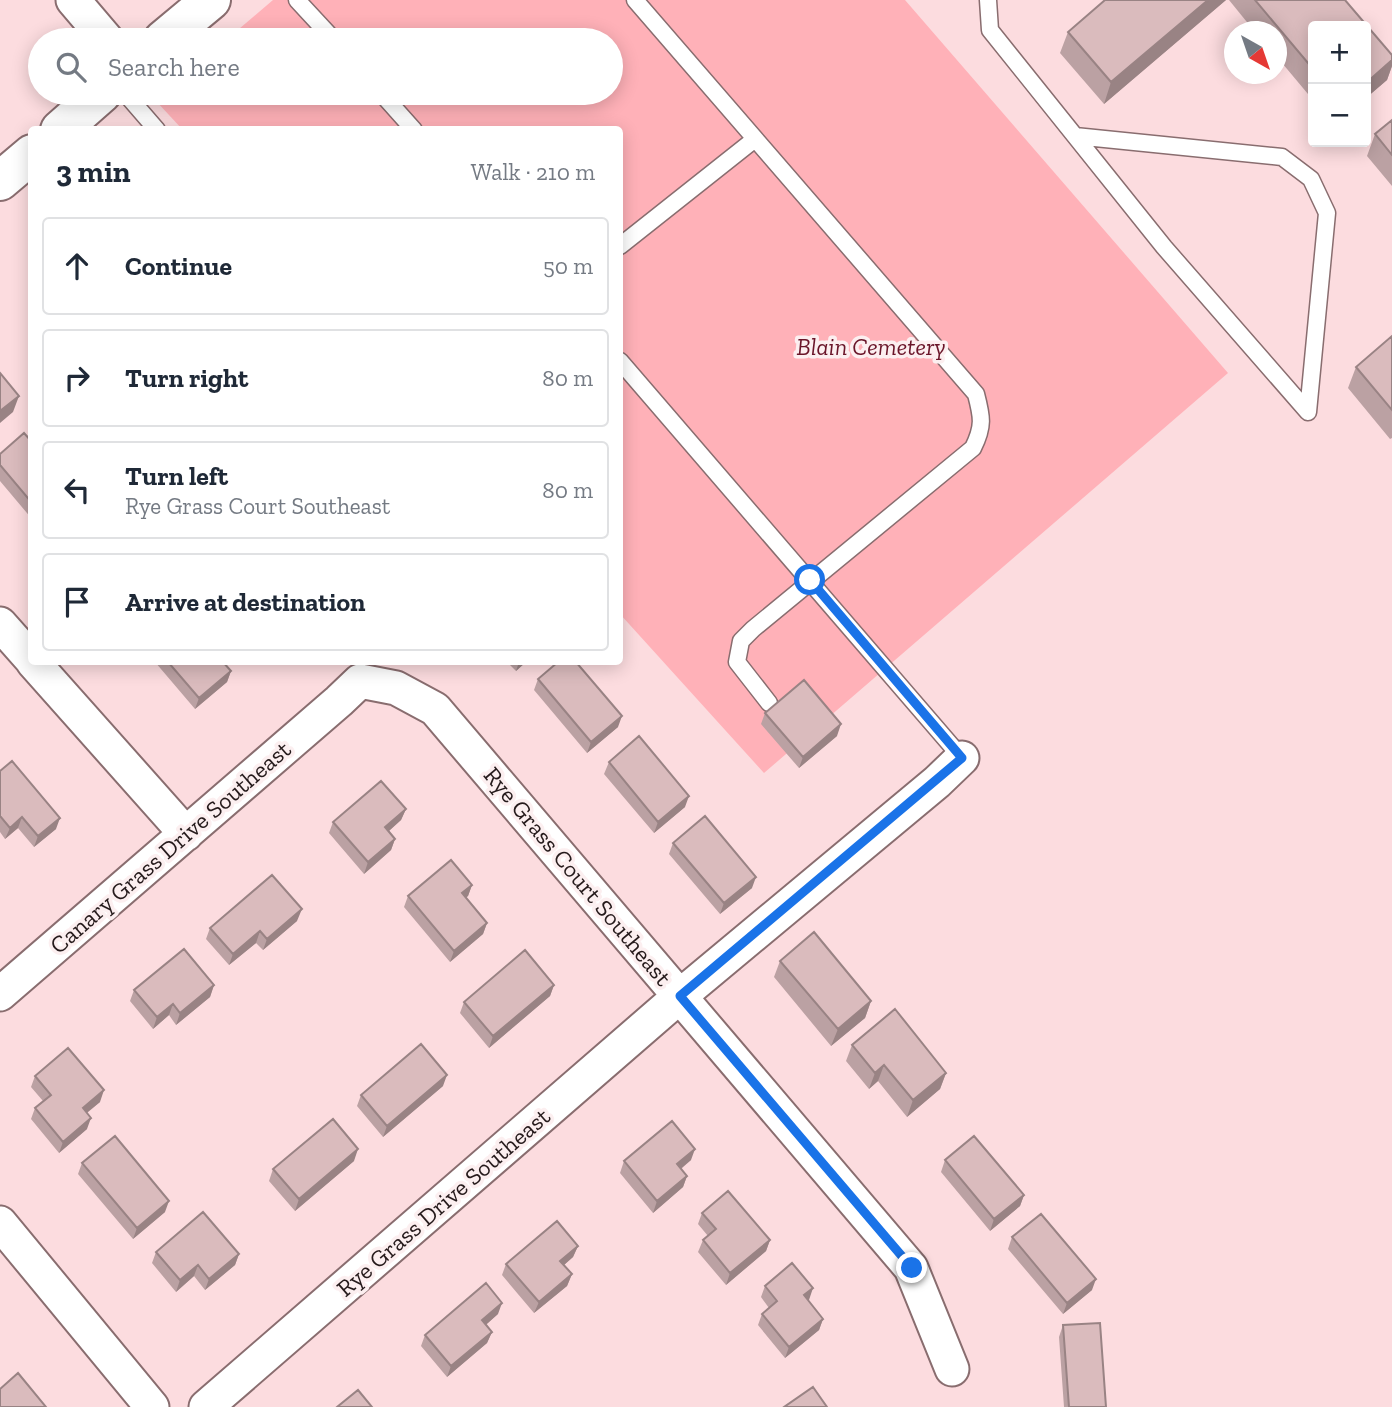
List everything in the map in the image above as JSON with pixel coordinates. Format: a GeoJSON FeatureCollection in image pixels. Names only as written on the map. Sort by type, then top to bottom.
{"type":"FeatureCollection","features":[{"type":"Feature","properties":{"kind":"main road"},"geometry":{"type":"LineString","coordinates":[[177,28],[211,0]]}},
{"type":"Feature","properties":{"kind":"main road"},"geometry":{"type":"LineString","coordinates":[[65,126],[88,105]]}},
{"type":"Feature","properties":{"kind":"main road"},"geometry":{"type":"LineString","coordinates":[[0,181],[28,157]]}},
{"type":"Feature","properties":{"kind":"street"},"geometry":{"type":"LineString","coordinates":[[72,0],[96,28]]}},
{"type":"Feature","properties":{"kind":"street"},"geometry":{"type":"LineString","coordinates":[[0,624],[28,656]]}},
{"type":"Feature","properties":{"kind":"street"},"geometry":{"type":"LineString","coordinates":[[36,665],[186,834]]}},
{"type":"Feature","properties":{"kind":"street","name":"Rye Grass Court Southeast"},"geometry":{"type":"LineString","coordinates":[[340,701],[360,681],[396,688],[435,709],[912,1268],[952,1369]]}},
{"type":"Feature","properties":{"kind":"street","name":"Canary Grass Drive Southeast"},"geometry":{"type":"LineString","coordinates":[[0,994],[340,701]]}},
{"type":"Feature","properties":{"kind":"street","name":"Rye Grass Drive Southeast"},"geometry":{"type":"LineString","coordinates":[[206,1407],[680,996],[962,758]]}},
{"type":"Feature","properties":{"kind":"street"},"geometry":{"type":"LineString","coordinates":[[0,1223],[152,1407]]}},
{"type":"Feature","properties":{"kind":"lane"},"geometry":{"type":"LineString","coordinates":[[298,0],[323,28]]}},
{"type":"Feature","properties":{"kind":"lane"},"geometry":{"type":"LineString","coordinates":[[635,0],[976,394],[982,415],[981,432],[973,448],[810,580],[741,640],[737,662],[769,703]]}},
{"type":"Feature","properties":{"kind":"lane"},"geometry":{"type":"LineString","coordinates":[[988,0],[990,30],[1164,247],[1308,412],[1327,213],[1311,179],[1282,157],[1075,135]]}},
{"type":"Feature","properties":{"kind":"lane"},"geometry":{"type":"LineString","coordinates":[[135,105],[154,126]]}},
{"type":"Feature","properties":{"kind":"lane"},"geometry":{"type":"LineString","coordinates":[[392,105],[410,126]]}},
{"type":"Feature","properties":{"kind":"lane"},"geometry":{"type":"LineString","coordinates":[[623,244],[755,139]]}},
{"type":"Feature","properties":{"kind":"lane"},"geometry":{"type":"LineString","coordinates":[[623,364],[962,758]]}},
{"type":"Feature","properties":{"kind":"green space","name":"Blain Cemetery"},"geometry":{"type":"Polygon","coordinates":[[[273,0],[905,0],[1228,373],[764,773],[623,617],[623,126],[179,126],[160,105],[623,105],[623,28],[240,28],[273,0]]]}},
{"type":"Feature","properties":{"kind":"building"},"geometry":{"type":"Polygon","coordinates":[[[1105,0],[1208,0],[1111,82],[1068,32],[1105,0]]]}},
{"type":"Feature","properties":{"kind":"building"},"geometry":{"type":"Polygon","coordinates":[[[1255,0],[1345,0],[1363,21],[1308,21],[1308,63],[1287,38],[1287,21],[1273,21],[1255,0]]]}},
{"type":"Feature","properties":{"kind":"building"},"geometry":{"type":"Polygon","coordinates":[[[1371,30],[1392,55],[1392,60],[1371,79],[1371,30]]]}},
{"type":"Feature","properties":{"kind":"building"},"geometry":{"type":"Polygon","coordinates":[[[1392,120],[1392,155],[1375,134],[1392,120]]]}},
{"type":"Feature","properties":{"kind":"building"},"geometry":{"type":"Polygon","coordinates":[[[1392,336],[1392,410],[1356,367],[1392,336]]]}},
{"type":"Feature","properties":{"kind":"building"},"geometry":{"type":"Polygon","coordinates":[[[0,373],[19,396],[0,411],[0,373]]]}},
{"type":"Feature","properties":{"kind":"building"},"geometry":{"type":"Polygon","coordinates":[[[24,433],[28,438],[28,498],[0,465],[0,454],[24,433]]]}},
{"type":"Feature","properties":{"kind":"building"},"geometry":{"type":"Polygon","coordinates":[[[171,665],[226,665],[231,671],[199,698],[171,665]]]}},
{"type":"Feature","properties":{"kind":"building"},"geometry":{"type":"Polygon","coordinates":[[[554,665],[579,665],[622,716],[591,742],[538,679],[554,665]]]}},
{"type":"Feature","properties":{"kind":"building"},"geometry":{"type":"Polygon","coordinates":[[[804,680],[841,724],[803,757],[765,713],[804,680]]]}},
{"type":"Feature","properties":{"kind":"building"},"geometry":{"type":"Polygon","coordinates":[[[639,736],[689,796],[658,822],[609,762],[639,736]]]}},
{"type":"Feature","properties":{"kind":"building"},"geometry":{"type":"Polygon","coordinates":[[[12,761],[60,818],[38,836],[22,817],[10,828],[0,816],[0,771],[12,761]]]}},
{"type":"Feature","properties":{"kind":"building"},"geometry":{"type":"Polygon","coordinates":[[[381,781],[406,809],[385,827],[395,839],[368,862],[333,822],[381,781]]]}},
{"type":"Feature","properties":{"kind":"building"},"geometry":{"type":"Polygon","coordinates":[[[705,816],[756,877],[724,903],[673,843],[705,816]]]}},
{"type":"Feature","properties":{"kind":"building"},"geometry":{"type":"Polygon","coordinates":[[[451,860],[472,885],[462,893],[487,923],[454,951],[408,896],[451,860]]]}},
{"type":"Feature","properties":{"kind":"building"},"geometry":{"type":"Polygon","coordinates":[[[272,875],[302,909],[267,939],[260,931],[233,954],[210,928],[272,875]]]}},
{"type":"Feature","properties":{"kind":"building"},"geometry":{"type":"Polygon","coordinates":[[[814,932],[871,1001],[838,1029],[780,961],[814,932]]]}},
{"type":"Feature","properties":{"kind":"building"},"geometry":{"type":"Polygon","coordinates":[[[184,949],[214,985],[180,1013],[173,1004],[157,1017],[134,990],[184,949]]]}},
{"type":"Feature","properties":{"kind":"building"},"geometry":{"type":"Polygon","coordinates":[[[525,950],[554,985],[493,1036],[464,1002],[525,950]]]}},
{"type":"Feature","properties":{"kind":"building"},"geometry":{"type":"Polygon","coordinates":[[[895,1009],[946,1073],[913,1100],[884,1065],[875,1073],[852,1045],[895,1009]]]}},
{"type":"Feature","properties":{"kind":"building"},"geometry":{"type":"Polygon","coordinates":[[[421,1044],[447,1075],[387,1126],[361,1095],[421,1044]]]}},
{"type":"Feature","properties":{"kind":"building"},"geometry":{"type":"Polygon","coordinates":[[[68,1048],[104,1090],[83,1108],[91,1118],[63,1142],[35,1108],[51,1095],[35,1076],[68,1048]]]}},
{"type":"Feature","properties":{"kind":"building"},"geometry":{"type":"Polygon","coordinates":[[[333,1119],[358,1149],[299,1199],[273,1169],[333,1119]]]}},
{"type":"Feature","properties":{"kind":"building"},"geometry":{"type":"Polygon","coordinates":[[[672,1121],[695,1149],[677,1164],[687,1176],[657,1201],[624,1161],[672,1121]]]}},
{"type":"Feature","properties":{"kind":"building"},"geometry":{"type":"Polygon","coordinates":[[[115,1136],[169,1201],[137,1228],[82,1163],[115,1136]]]}},
{"type":"Feature","properties":{"kind":"building"},"geometry":{"type":"Polygon","coordinates":[[[974,1136],[1024,1195],[994,1219],[945,1160],[974,1136]]]}},
{"type":"Feature","properties":{"kind":"building"},"geometry":{"type":"Polygon","coordinates":[[[728,1191],[770,1240],[730,1273],[703,1240],[716,1229],[702,1213],[728,1191]]]}},
{"type":"Feature","properties":{"kind":"building"},"geometry":{"type":"Polygon","coordinates":[[[203,1212],[239,1254],[209,1279],[198,1265],[180,1280],[156,1252],[203,1212]]]}},
{"type":"Feature","properties":{"kind":"building"},"geometry":{"type":"Polygon","coordinates":[[[1041,1214],[1096,1279],[1067,1303],[1012,1237],[1041,1214]]]}},
{"type":"Feature","properties":{"kind":"building"},"geometry":{"type":"Polygon","coordinates":[[[557,1221],[578,1246],[560,1261],[572,1274],[539,1302],[506,1264],[557,1221]]]}},
{"type":"Feature","properties":{"kind":"building"},"geometry":{"type":"Polygon","coordinates":[[[792,1263],[813,1288],[804,1295],[823,1319],[789,1347],[762,1314],[777,1301],[765,1286],[792,1263]]]}},
{"type":"Feature","properties":{"kind":"building"},"geometry":{"type":"Polygon","coordinates":[[[486,1283],[502,1303],[482,1320],[492,1332],[451,1366],[425,1335],[486,1283]]]}},
{"type":"Feature","properties":{"kind":"building"},"geometry":{"type":"Polygon","coordinates":[[[1100,1323],[1106,1407],[1069,1407],[1063,1325],[1100,1323]]]}},
{"type":"Feature","properties":{"kind":"building"},"geometry":{"type":"Polygon","coordinates":[[[18,1373],[46,1407],[0,1407],[0,1389],[18,1373]]]}},
{"type":"Feature","properties":{"kind":"building"},"geometry":{"type":"Polygon","coordinates":[[[813,1387],[827,1407],[784,1407],[813,1387]]]}},
{"type":"Feature","properties":{"kind":"building"},"geometry":{"type":"Polygon","coordinates":[[[358,1390],[372,1407],[337,1407],[358,1390]]]}},
{"type":"Feature","properties":{"kind":"route"},"geometry":{"type":"LineString","coordinates":[[810,580],[962,758],[937,782],[680,996],[912,1268]]}}]}
